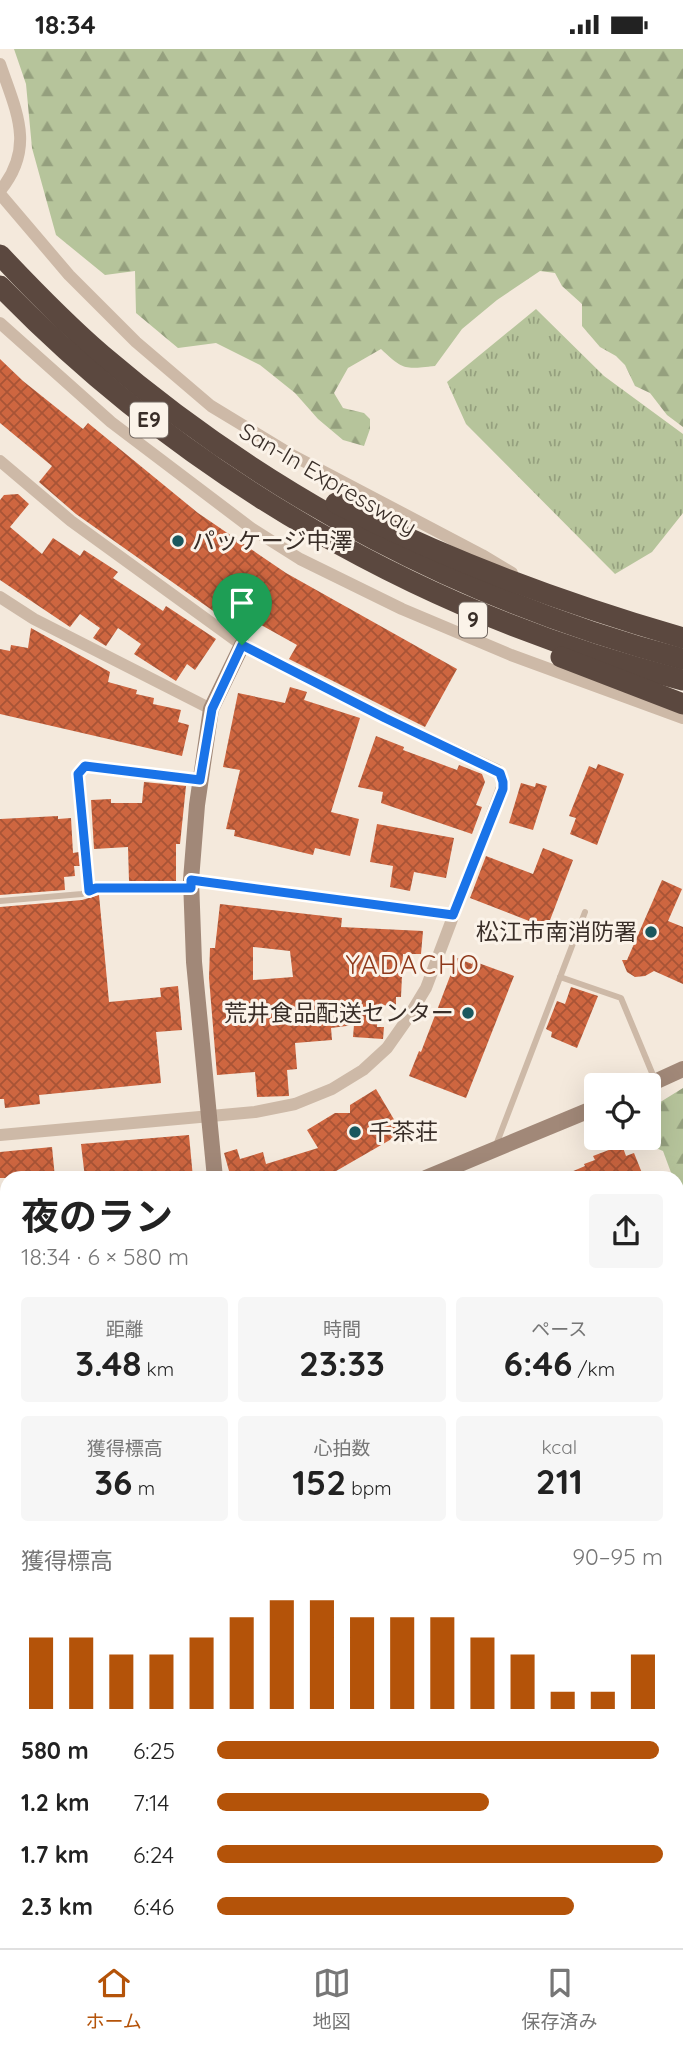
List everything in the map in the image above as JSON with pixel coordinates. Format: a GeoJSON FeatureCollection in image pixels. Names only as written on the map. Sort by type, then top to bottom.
{"type":"FeatureCollection","features":[{"type":"Feature","properties":{"kind":"highway","name":"San-In Expressway"},"geometry":{"type":"LineString","coordinates":[[0,255],[48,306],[102,355],[164,405],[289,492],[438,571],[516,604],[591,631],[683,659]]}},
{"type":"Feature","properties":{"kind":"highway","name":"San-In Expressway"},"geometry":{"type":"LineString","coordinates":[[0,289],[151,422],[277,510],[367,559],[463,604],[586,652],[683,680]]}},
{"type":"Feature","properties":{"kind":"highway","name":"9"},"geometry":{"type":"LineString","coordinates":[[164,405],[282,474],[395,533],[551,597],[683,637]]}},
{"type":"Feature","properties":{"kind":"highway","name":"9"},"geometry":{"type":"LineString","coordinates":[[277,510],[337,551],[433,603],[609,677],[683,704]]}},
{"type":"Feature","properties":{"kind":"street"},"geometry":{"type":"LineString","coordinates":[[0,64],[19,122],[21,138],[17,166],[0,192],[69,275],[136,342],[212,406],[290,454],[482,555],[551,597]]}},
{"type":"Feature","properties":{"kind":"street"},"geometry":{"type":"LineString","coordinates":[[0,323],[111,422],[251,528],[300,559],[402,609],[475,640],[683,718]]}},
{"type":"Feature","properties":{"kind":"street"},"geometry":{"type":"LineString","coordinates":[[0,1135],[255,1112],[295,1104],[332,1089],[363,1070],[387,1048],[426,988],[503,789],[500,773],[242,645],[3,469]]}},
{"type":"Feature","properties":{"kind":"street"},"geometry":{"type":"LineString","coordinates":[[0,597],[34,619],[212,709]]}},
{"type":"Feature","properties":{"kind":"street"},"geometry":{"type":"LineString","coordinates":[[214,1171],[191,928],[191,884],[200,780],[212,709],[242,645]]}},
{"type":"Feature","properties":{"kind":"street"},"geometry":{"type":"LineString","coordinates":[[191,884],[453,915]]}},
{"type":"Feature","properties":{"kind":"street"},"geometry":{"type":"LineString","coordinates":[[661,1079],[683,1069]]}},
{"type":"Feature","properties":{"kind":"street"},"geometry":{"type":"LineString","coordinates":[[443,1171],[584,1112]]}},
{"type":"Feature","properties":{"kind":"lane"},"geometry":{"type":"LineString","coordinates":[[89,891],[78,774],[85,766],[200,780]]}},
{"type":"Feature","properties":{"kind":"lane"},"geometry":{"type":"LineString","coordinates":[[0,901],[82,894],[96,888],[191,884]]}},
{"type":"Feature","properties":{"kind":"lane"},"geometry":{"type":"LineString","coordinates":[[494,1150],[585,912]]}},
{"type":"Feature","properties":{"kind":"lane"},"geometry":{"type":"LineString","coordinates":[[560,977],[621,998],[648,1073]]}},
{"type":"Feature","properties":{"kind":"green space"},"geometry":{"type":"Polygon","coordinates":[[[14,49],[683,49],[683,427],[667,415],[650,393],[635,386],[625,365],[600,347],[582,326],[582,304],[562,286],[555,273],[540,271],[497,300],[462,329],[435,366],[405,367],[381,349],[348,368],[334,393],[343,408],[364,413],[370,419],[370,429],[364,446],[343,440],[318,419],[295,393],[260,365],[216,343],[178,348],[136,313],[135,271],[105,275],[56,235],[32,148],[26,84],[14,49]]]}},
{"type":"Feature","properties":{"kind":"green space"},"geometry":{"type":"Polygon","coordinates":[[[536,309],[604,376],[683,434],[683,513],[652,552],[615,574],[466,424],[447,382],[536,309]]]}},
{"type":"Feature","properties":{"kind":"green space"},"geometry":{"type":"Polygon","coordinates":[[[683,1088],[683,1171],[670,1171],[661,1150],[661,1102],[683,1088]]]}},
{"type":"Feature","properties":{"kind":"building","name":"パッケージ中澤"},"geometry":{"type":"Polygon","coordinates":[[[0,359],[83,429],[88,423],[198,513],[286,573],[457,669],[425,727],[289,659],[297,645],[252,620],[243,632],[76,514],[39,482],[52,466],[0,423],[0,359]]]}},
{"type":"Feature","properties":{"kind":"building"},"geometry":{"type":"Polygon","coordinates":[[[18,494],[29,504],[10,527],[42,554],[53,538],[80,556],[84,550],[118,572],[113,578],[163,611],[166,606],[216,639],[195,670],[187,664],[176,681],[134,654],[141,644],[118,628],[106,646],[93,638],[100,628],[80,614],[70,627],[0,580],[0,500],[4,495],[18,494]]]}},
{"type":"Feature","properties":{"kind":"building"},"geometry":{"type":"Polygon","coordinates":[[[31,628],[110,672],[108,682],[137,690],[136,694],[154,698],[153,704],[181,710],[178,722],[189,725],[182,756],[0,714],[0,649],[10,651],[11,645],[28,648],[31,628]]]}},
{"type":"Feature","properties":{"kind":"building"},"geometry":{"type":"Polygon","coordinates":[[[290,687],[307,692],[304,700],[360,718],[331,812],[359,819],[350,856],[315,848],[313,855],[234,836],[235,830],[226,829],[240,770],[223,767],[238,693],[285,703],[290,687]]]}},
{"type":"Feature","properties":{"kind":"building"},"geometry":{"type":"Polygon","coordinates":[[[376,736],[404,747],[403,750],[457,770],[459,765],[482,774],[485,782],[476,805],[482,807],[472,834],[381,803],[383,792],[358,787],[376,736]]]}},
{"type":"Feature","properties":{"kind":"building"},"geometry":{"type":"Polygon","coordinates":[[[598,764],[624,774],[597,845],[570,834],[576,818],[569,816],[589,766],[596,769],[598,764]]]}},
{"type":"Feature","properties":{"kind":"building"},"geometry":{"type":"Polygon","coordinates":[[[144,782],[186,786],[180,844],[176,844],[176,881],[129,881],[128,847],[94,849],[91,800],[111,799],[111,803],[142,803],[144,782]]]}},
{"type":"Feature","properties":{"kind":"building"},"geometry":{"type":"Polygon","coordinates":[[[521,783],[535,787],[536,783],[547,786],[533,830],[509,823],[521,783]]]}},
{"type":"Feature","properties":{"kind":"building"},"geometry":{"type":"Polygon","coordinates":[[[58,816],[58,819],[71,818],[73,853],[79,852],[80,866],[74,866],[75,876],[64,877],[65,890],[0,895],[0,819],[58,816]]]}},
{"type":"Feature","properties":{"kind":"building"},"geometry":{"type":"Polygon","coordinates":[[[377,824],[454,838],[446,878],[414,872],[410,891],[390,887],[393,866],[370,862],[377,824]]]}},
{"type":"Feature","properties":{"kind":"building"},"geometry":{"type":"Polygon","coordinates":[[[543,848],[573,860],[547,928],[470,898],[486,856],[533,874],[543,848]]]}},
{"type":"Feature","properties":{"kind":"building","name":"松江市南消防署"},"geometry":{"type":"Polygon","coordinates":[[[662,880],[682,889],[668,921],[683,927],[683,984],[654,971],[635,977],[627,972],[622,960],[627,960],[662,880]]]}},
{"type":"Feature","properties":{"kind":"building"},"geometry":{"type":"Polygon","coordinates":[[[99,895],[109,1002],[161,997],[160,988],[178,986],[182,1030],[156,1032],[161,1083],[39,1095],[40,1104],[5,1108],[4,1099],[0,1099],[0,907],[82,900],[99,895]]]}},
{"type":"Feature","properties":{"kind":"building"},"geometry":{"type":"Polygon","coordinates":[[[220,904],[342,918],[341,927],[423,931],[421,954],[403,954],[401,997],[396,997],[396,1006],[378,1005],[377,1027],[384,1027],[383,1039],[353,1037],[354,1025],[331,1028],[332,1040],[295,1043],[297,1069],[287,1070],[289,1096],[257,1097],[255,1072],[217,1075],[209,978],[210,948],[215,948],[220,904]],[[253,947],[253,980],[293,977],[290,951],[253,947]]]}},
{"type":"Feature","properties":{"kind":"building","name":"荒井食品配送センター"},"geometry":{"type":"Polygon","coordinates":[[[457,958],[514,976],[466,1098],[409,1076],[457,958]]]}},
{"type":"Feature","properties":{"kind":"building"},"geometry":{"type":"Polygon","coordinates":[[[571,987],[598,996],[577,1048],[551,1037],[552,1032],[546,1029],[557,1001],[565,1004],[571,987]]]}},
{"type":"Feature","properties":{"kind":"building","name":"千茶荘"},"geometry":{"type":"Polygon","coordinates":[[[376,1089],[402,1133],[336,1171],[229,1171],[224,1153],[237,1149],[240,1159],[263,1152],[266,1164],[318,1148],[307,1130],[335,1113],[350,1113],[350,1105],[376,1089]]]}},
{"type":"Feature","properties":{"kind":"building"},"geometry":{"type":"Polygon","coordinates":[[[189,1135],[192,1171],[84,1171],[81,1144],[189,1135]]]}},
{"type":"Feature","properties":{"kind":"building"},"geometry":{"type":"Polygon","coordinates":[[[52,1147],[54,1171],[0,1171],[0,1152],[52,1147]]]}},
{"type":"Feature","properties":{"kind":"building"},"geometry":{"type":"Polygon","coordinates":[[[609,1150],[624,1150],[626,1156],[634,1153],[641,1171],[573,1171],[595,1160],[593,1156],[609,1150]]]}},
{"type":"Feature","properties":{"kind":"place","name":"パッケージ中澤"},"geometry":{"type":"Point","coordinates":[178,541]}},
{"type":"Feature","properties":{"kind":"place","name":"松江市南消防署"},"geometry":{"type":"Point","coordinates":[651,932]}},
{"type":"Feature","properties":{"kind":"place","name":"荒井食品配送センター"},"geometry":{"type":"Point","coordinates":[468,1013]}},
{"type":"Feature","properties":{"kind":"place","name":"千茶荘"},"geometry":{"type":"Point","coordinates":[355,1132]}},
{"type":"Feature","properties":{"kind":"district","name":"YADACHO"},"geometry":{"type":"Point","coordinates":[413,965]}},
{"type":"Feature","properties":{"kind":"route"},"geometry":{"type":"LineString","coordinates":[[242,645],[500,773],[503,789],[453,915],[191,880],[191,888],[96,888],[89,891],[78,774],[85,766],[200,780],[212,709],[242,645]]}}]}
